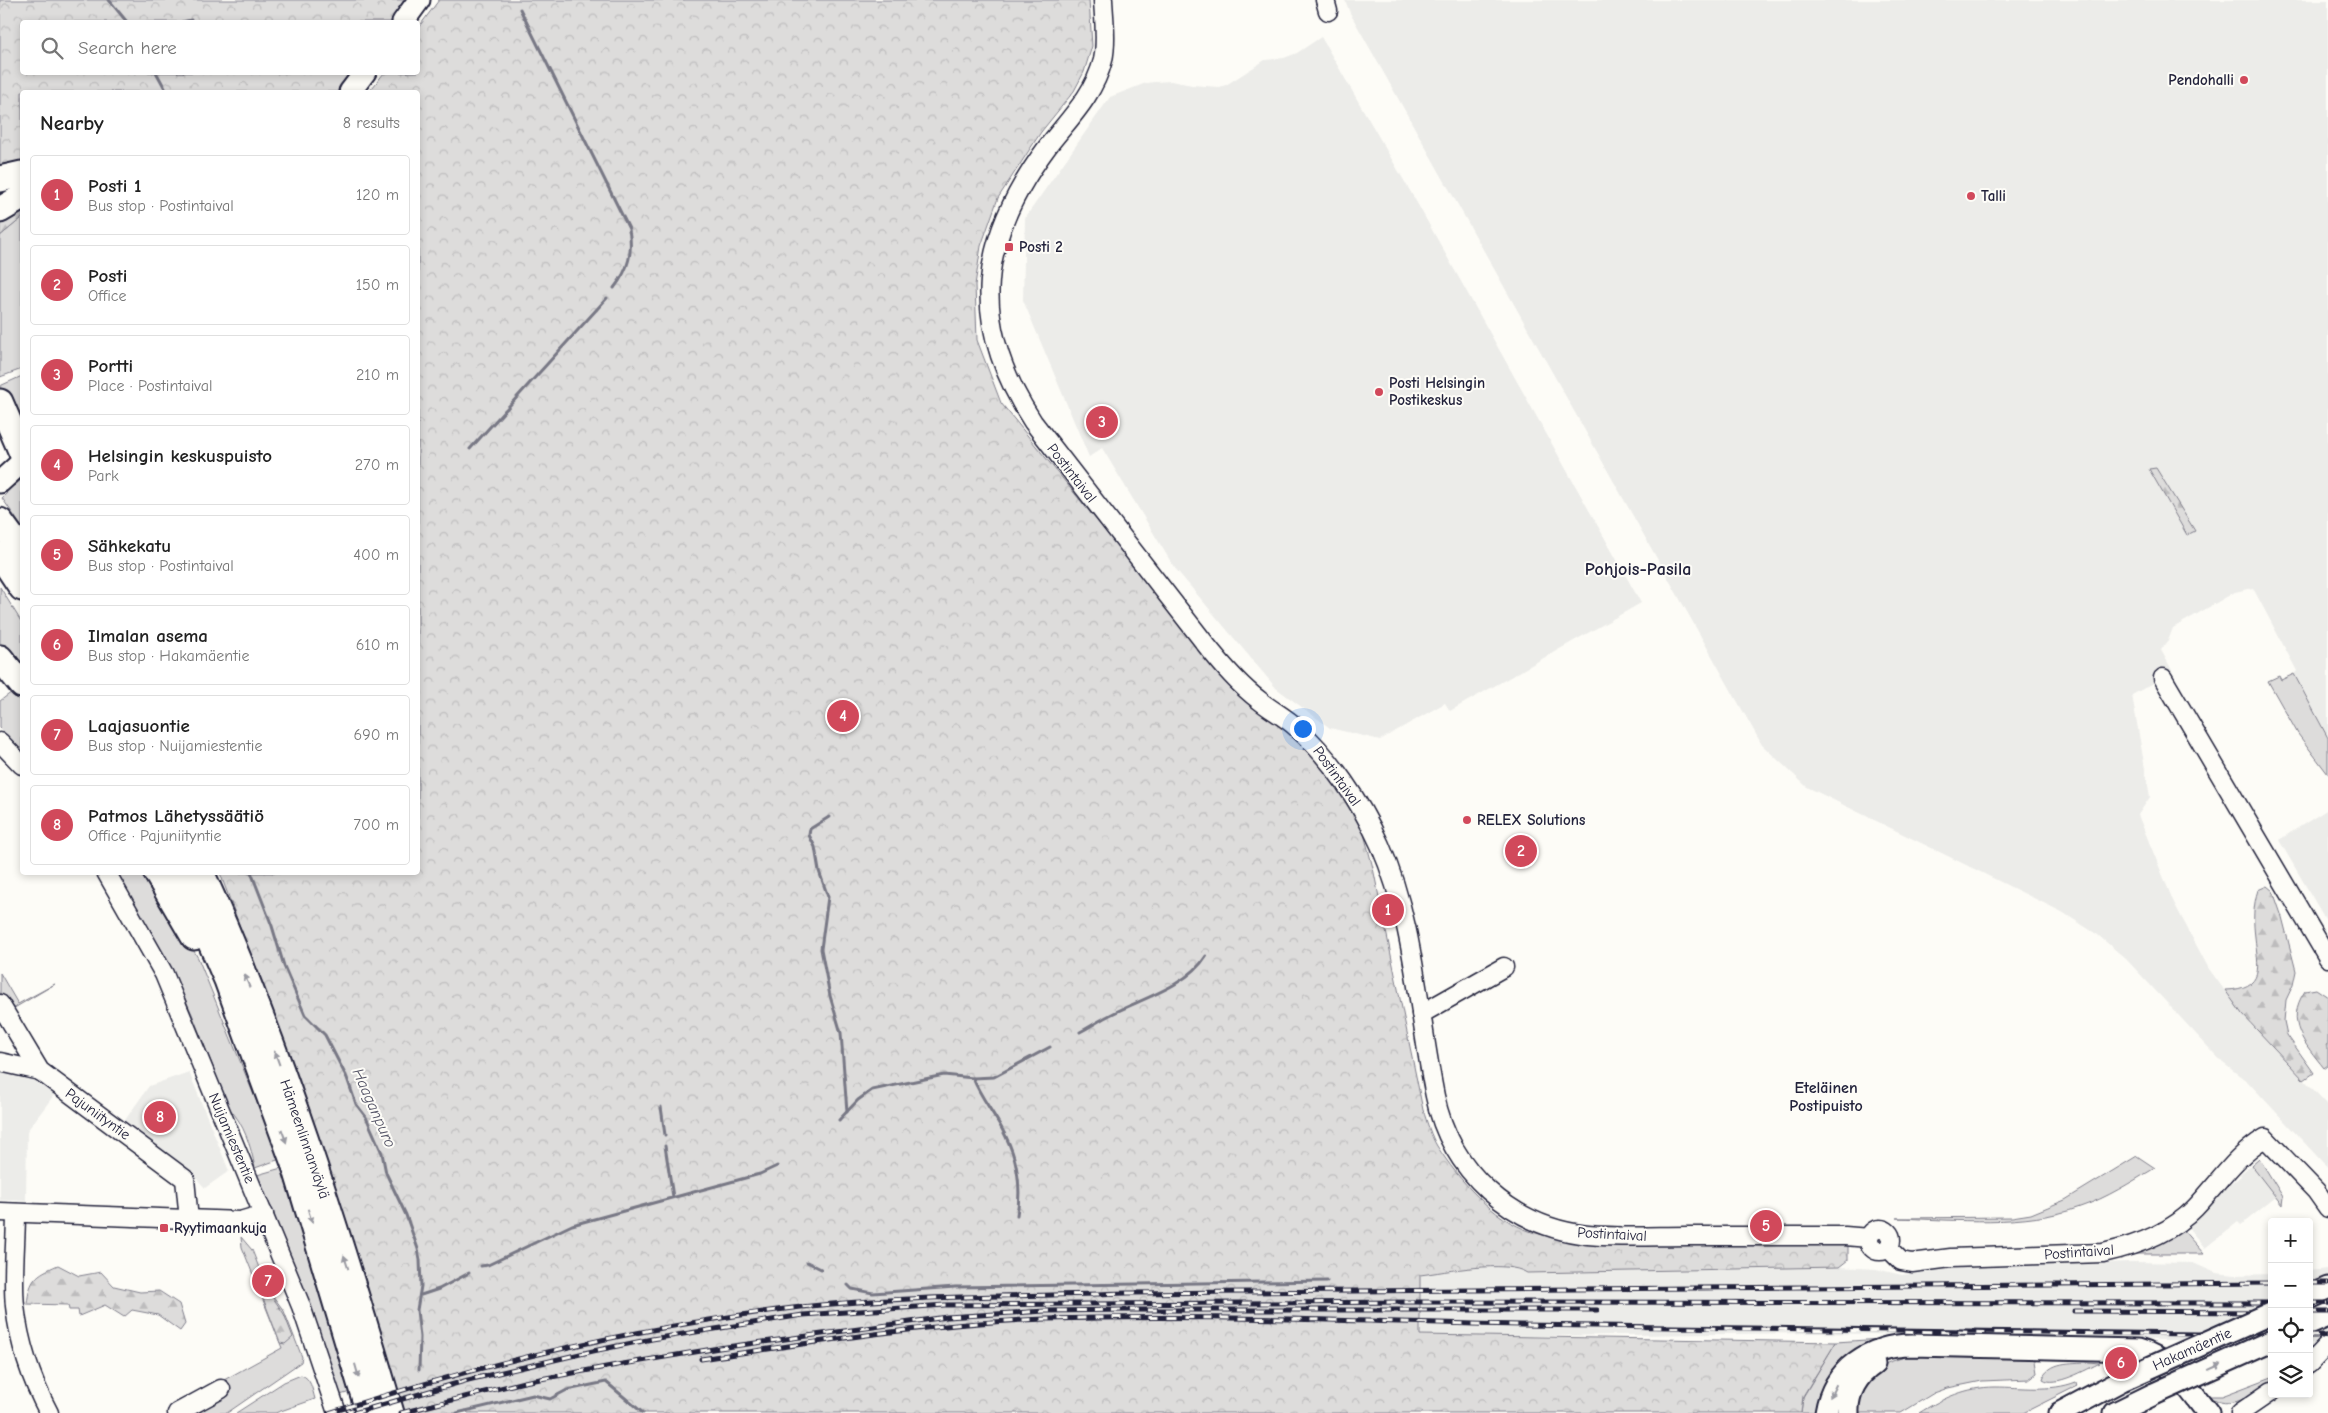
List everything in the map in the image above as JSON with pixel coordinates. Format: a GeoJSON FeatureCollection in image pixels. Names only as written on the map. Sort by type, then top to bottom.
{"type":"FeatureCollection","features":[{"type":"Feature","properties":{"kind":"highway"},"geometry":{"type":"LineString","coordinates":[[0,179],[20,174]]}},
{"type":"Feature","properties":{"kind":"highway"},"geometry":{"type":"LineString","coordinates":[[0,210],[20,198]]}},
{"type":"Feature","properties":{"kind":"highway"},"geometry":{"type":"LineString","coordinates":[[0,402],[20,448]]}},
{"type":"Feature","properties":{"kind":"highway"},"geometry":{"type":"LineString","coordinates":[[0,521],[20,548]]}},
{"type":"Feature","properties":{"kind":"highway"},"geometry":{"type":"LineString","coordinates":[[0,555],[20,585]]}},
{"type":"Feature","properties":{"kind":"highway"},"geometry":{"type":"LineString","coordinates":[[0,658],[20,683]]}},
{"type":"Feature","properties":{"kind":"highway"},"geometry":{"type":"LineString","coordinates":[[158,875],[244,1026]]}},
{"type":"Feature","properties":{"kind":"highway","name":"Hämeenlinnanväylä"},"geometry":{"type":"LineString","coordinates":[[181,875],[224,971],[296,1169],[369,1413]]}},
{"type":"Feature","properties":{"kind":"highway","name":"Hämeenlinnanväylä"},"geometry":{"type":"LineString","coordinates":[[202,875],[262,1018],[314,1161],[391,1413]]}},
{"type":"Feature","properties":{"kind":"highway"},"geometry":{"type":"LineString","coordinates":[[209,875],[219,912]]}},
{"type":"Feature","properties":{"kind":"main road"},"geometry":{"type":"LineString","coordinates":[[404,20],[419,0]]}},
{"type":"Feature","properties":{"kind":"main road"},"geometry":{"type":"LineString","coordinates":[[352,90],[363,75]]}},
{"type":"Feature","properties":{"kind":"main road"},"geometry":{"type":"LineString","coordinates":[[0,482],[20,464]]}},
{"type":"Feature","properties":{"kind":"main road"},"geometry":{"type":"LineString","coordinates":[[2313,1294],[2328,1288]]}},
{"type":"Feature","properties":{"kind":"main road","name":"Hakamäentie"},"geometry":{"type":"LineString","coordinates":[[2060,1413],[2122,1380],[2268,1315]]}},
{"type":"Feature","properties":{"kind":"main road"},"geometry":{"type":"LineString","coordinates":[[2313,1322],[2328,1316]]}},
{"type":"Feature","properties":{"kind":"main road","name":"Hakamäentie"},"geometry":{"type":"LineString","coordinates":[[2115,1413],[2268,1343]]}},
{"type":"Feature","properties":{"kind":"main road"},"geometry":{"type":"LineString","coordinates":[[1826,1413],[1837,1384],[1847,1370],[1861,1358],[1891,1346],[2138,1350],[2151,1353],[2164,1361],[2208,1413]]}},
{"type":"Feature","properties":{"kind":"main road"},"geometry":{"type":"LineString","coordinates":[[1848,1413],[1848,1400],[1854,1384],[1871,1365],[1898,1353],[1933,1346]]}},
{"type":"Feature","properties":{"kind":"street","name":"Postintaival"},"geometry":{"type":"LineString","coordinates":[[1102,0],[1105,39],[1103,60],[1091,91],[1026,178],[1011,202],[998,239],[992,268],[990,301],[993,334],[998,353],[1011,385],[1033,422],[1218,660],[1245,689],[1294,725],[1309,739],[1327,760],[1361,808],[1380,845],[1397,889],[1438,1113],[1460,1159],[1471,1174],[1492,1194],[1516,1211],[1551,1227],[1587,1234],[1845,1236],[1869,1238],[1870,1246],[1877,1251],[1888,1248],[1901,1261],[1912,1263],[1951,1258],[2103,1253],[2120,1250],[2154,1236],[2193,1210],[2242,1155],[2265,1138],[2316,1191],[2328,1208]]}},
{"type":"Feature","properties":{"kind":"street"},"geometry":{"type":"LineString","coordinates":[[2163,678],[2328,958]]}},
{"type":"Feature","properties":{"kind":"street"},"geometry":{"type":"LineString","coordinates":[[0,742],[20,762]]}},
{"type":"Feature","properties":{"kind":"street","name":"Nuijamiestentie"},"geometry":{"type":"LineString","coordinates":[[108,875],[164,974],[301,1306],[337,1413]]}},
{"type":"Feature","properties":{"kind":"street"},"geometry":{"type":"LineString","coordinates":[[1421,1014],[1504,968]]}},
{"type":"Feature","properties":{"kind":"street","name":"Pajuniityntie"},"geometry":{"type":"LineString","coordinates":[[0,1004],[40,1071],[181,1174],[186,1184],[189,1220]]}},
{"type":"Feature","properties":{"kind":"street"},"geometry":{"type":"LineString","coordinates":[[0,1062],[40,1071]]}},
{"type":"Feature","properties":{"kind":"street"},"geometry":{"type":"LineString","coordinates":[[49,1413],[36,1389],[15,1305],[8,1213],[240,1221],[264,1214]]}},
{"type":"Feature","properties":{"kind":"street"},"geometry":{"type":"LineString","coordinates":[[2313,1360],[2328,1344]]}},
{"type":"Feature","properties":{"kind":"street"},"geometry":{"type":"LineString","coordinates":[[177,1413],[221,1389]]}},
{"type":"Feature","properties":{"kind":"street"},"geometry":{"type":"LineString","coordinates":[[2240,1413],[2268,1394]]}},
{"type":"Feature","properties":{"kind":"shaded area"},"geometry":{"type":"Polygon","coordinates":[[[1345,0],[2328,0],[2328,738],[2294,674],[2297,671],[2253,588],[2235,592],[2173,628],[2168,641],[2161,650],[2173,672],[2132,695],[2150,797],[2138,815],[2174,903],[2209,969],[2242,1014],[2328,1105],[2328,1168],[2248,1082],[2223,1063],[2126,959],[2098,935],[2062,912],[1807,787],[1762,745],[1350,13],[1345,0]]]}},
{"type":"Feature","properties":{"kind":"shaded area"},"geometry":{"type":"Polygon","coordinates":[[[1321,37],[1417,203],[1641,603],[1450,711],[1445,703],[1380,740],[1330,728],[1276,688],[1174,567],[1102,448],[1089,457],[1023,300],[1025,218],[1110,97],[1146,83],[1155,82],[1171,81],[1219,87],[1226,85],[1265,60],[1284,58],[1297,53],[1321,37]]]}},
{"type":"Feature","properties":{"kind":"shaded area"},"geometry":{"type":"Polygon","coordinates":[[[2328,809],[2328,924],[2279,840],[2328,809]]]}},
{"type":"Feature","properties":{"kind":"shaded area"},"geometry":{"type":"Polygon","coordinates":[[[0,1072],[32,1079],[54,1095],[27,1131],[26,1201],[0,1200],[0,1072]]]}},
{"type":"Feature","properties":{"kind":"shaded area"},"geometry":{"type":"Polygon","coordinates":[[[189,1072],[229,1171],[205,1188],[188,1169],[123,1123],[149,1086],[189,1072]]]}},
{"type":"Feature","properties":{"kind":"shaded area"},"geometry":{"type":"Polygon","coordinates":[[[2251,1165],[2276,1197],[2241,1225],[2238,1222],[2205,1248],[2186,1225],[2219,1198],[2217,1195],[2241,1176],[2240,1174],[2251,1165]]]}},
{"type":"Feature","properties":{"kind":"shaded area"},"geometry":{"type":"Polygon","coordinates":[[[2131,1262],[2193,1263],[2216,1273],[2235,1275],[2268,1274],[2268,1342],[1817,1333],[1445,1337],[1420,1335],[1415,1275],[1476,1267],[1839,1267],[1876,1269],[1902,1275],[1938,1269],[2131,1262]]]}},
{"type":"Feature","properties":{"kind":"shaded area"},"geometry":{"type":"Polygon","coordinates":[[[2328,1269],[2328,1344],[2313,1343],[2313,1271],[2328,1269]]]}},
{"type":"Feature","properties":{"kind":"green space"},"geometry":{"type":"Polygon","coordinates":[[[0,0],[407,0],[392,20],[20,20],[20,75],[352,75],[347,90],[20,90],[20,161],[0,166],[0,0]]]}},
{"type":"Feature","properties":{"kind":"green space"},"geometry":{"type":"Polygon","coordinates":[[[439,0],[1089,0],[1092,46],[1084,72],[1074,91],[1041,132],[998,198],[981,246],[975,285],[977,340],[1001,403],[1194,640],[1318,760],[1360,819],[1373,868],[1423,1110],[1437,1146],[1466,1185],[1490,1208],[1517,1226],[1542,1235],[1573,1240],[1848,1244],[1848,1260],[1839,1267],[1527,1273],[1505,1267],[1491,1267],[1459,1269],[1420,1275],[1420,1335],[1836,1342],[1803,1396],[1801,1413],[468,1413],[466,1410],[458,1413],[402,1413],[291,1064],[221,875],[420,875],[420,90],[371,90],[382,75],[420,75],[420,25],[439,0]]]}},
{"type":"Feature","properties":{"kind":"green space"},"geometry":{"type":"Polygon","coordinates":[[[20,209],[20,220],[0,236],[0,220],[20,209]]]}},
{"type":"Feature","properties":{"kind":"green space"},"geometry":{"type":"Polygon","coordinates":[[[20,220],[20,370],[0,377],[0,236],[20,220]]]}},
{"type":"Feature","properties":{"kind":"green space"},"geometry":{"type":"Polygon","coordinates":[[[20,377],[20,432],[0,386],[20,377]]]}},
{"type":"Feature","properties":{"kind":"green space"},"geometry":{"type":"Polygon","coordinates":[[[0,468],[14,486],[20,481],[20,524],[2,498],[7,493],[0,485],[0,468]]]}},
{"type":"Feature","properties":{"kind":"green space"},"geometry":{"type":"Polygon","coordinates":[[[2156,468],[2195,531],[2187,535],[2149,469],[2156,468]]]}},
{"type":"Feature","properties":{"kind":"green space"},"geometry":{"type":"Polygon","coordinates":[[[0,587],[20,620],[20,665],[0,649],[0,587]]]}},
{"type":"Feature","properties":{"kind":"green space"},"geometry":{"type":"Polygon","coordinates":[[[2294,674],[2328,738],[2328,774],[2298,734],[2268,681],[2279,676],[2281,680],[2294,674]]]}},
{"type":"Feature","properties":{"kind":"green space"},"geometry":{"type":"Polygon","coordinates":[[[16,689],[20,695],[20,749],[0,728],[0,701],[16,689]]]}},
{"type":"Feature","properties":{"kind":"green space"},"geometry":{"type":"Polygon","coordinates":[[[118,875],[149,875],[198,958],[280,1159],[255,1168],[246,1136],[239,1121],[229,1108],[172,969],[118,875]]]}},
{"type":"Feature","properties":{"kind":"green space"},"geometry":{"type":"Polygon","coordinates":[[[2267,886],[2273,891],[2282,917],[2296,971],[2293,985],[2286,1000],[2284,1021],[2287,1035],[2314,1073],[2304,1080],[2242,1014],[2225,990],[2247,986],[2253,981],[2256,974],[2258,967],[2254,907],[2258,890],[2267,886]]]}},
{"type":"Feature","properties":{"kind":"green space"},"geometry":{"type":"Polygon","coordinates":[[[0,973],[18,1004],[55,984],[11,1010],[0,993],[0,973]]]}},
{"type":"Feature","properties":{"kind":"green space"},"geometry":{"type":"Polygon","coordinates":[[[2316,989],[2328,997],[2328,1065],[2324,1068],[2304,1041],[2297,1023],[2296,1013],[2305,991],[2316,989]]]}},
{"type":"Feature","properties":{"kind":"green space"},"geometry":{"type":"Polygon","coordinates":[[[2137,1156],[2155,1168],[2100,1199],[2059,1213],[2013,1220],[1990,1221],[1897,1218],[2012,1217],[2031,1214],[2065,1200],[2137,1156]]]}},
{"type":"Feature","properties":{"kind":"green space"},"geometry":{"type":"Polygon","coordinates":[[[2259,1158],[2283,1197],[2282,1205],[2251,1165],[2259,1158]]]}},
{"type":"Feature","properties":{"kind":"green space"},"geometry":{"type":"Polygon","coordinates":[[[285,1167],[354,1391],[340,1395],[309,1301],[257,1175],[285,1167]]]}},
{"type":"Feature","properties":{"kind":"green space"},"geometry":{"type":"Polygon","coordinates":[[[2181,1228],[2204,1254],[2130,1254],[2181,1228]]]}},
{"type":"Feature","properties":{"kind":"green space"},"geometry":{"type":"Polygon","coordinates":[[[241,1237],[252,1250],[267,1288],[284,1311],[302,1357],[301,1362],[227,1413],[193,1413],[231,1393],[224,1380],[282,1348],[242,1247],[241,1237]]]}},
{"type":"Feature","properties":{"kind":"green space"},"geometry":{"type":"Polygon","coordinates":[[[58,1265],[79,1276],[101,1272],[114,1286],[140,1292],[159,1291],[179,1304],[185,1324],[180,1331],[158,1315],[132,1310],[124,1317],[105,1305],[79,1316],[78,1310],[69,1310],[68,1305],[27,1304],[30,1289],[35,1279],[58,1265]]]}},
{"type":"Feature","properties":{"kind":"green space"},"geometry":{"type":"Polygon","coordinates":[[[257,1282],[262,1282],[284,1314],[293,1337],[285,1344],[280,1343],[257,1282]]]}},
{"type":"Feature","properties":{"kind":"green space"},"geometry":{"type":"Polygon","coordinates":[[[1881,1339],[1819,1413],[1801,1413],[1803,1397],[1836,1342],[1881,1339]]]}},
{"type":"Feature","properties":{"kind":"green space"},"geometry":{"type":"Polygon","coordinates":[[[1910,1355],[2034,1355],[2037,1373],[2029,1379],[1982,1381],[1948,1388],[1934,1393],[1901,1413],[1855,1413],[1857,1393],[1884,1364],[1910,1355]]]}},
{"type":"Feature","properties":{"kind":"green space"},"geometry":{"type":"Polygon","coordinates":[[[2087,1362],[2100,1363],[2063,1379],[2048,1381],[2043,1379],[2046,1373],[2055,1366],[2087,1362]]]}},
{"type":"Feature","properties":{"kind":"green space"},"geometry":{"type":"Polygon","coordinates":[[[301,1375],[309,1381],[315,1399],[275,1413],[236,1413],[284,1382],[301,1375]]]}},
{"type":"Feature","properties":{"kind":"green space"},"geometry":{"type":"Polygon","coordinates":[[[2268,1379],[2268,1386],[2241,1400],[2224,1403],[2216,1401],[2209,1396],[2222,1396],[2268,1379]]]}},
{"type":"Feature","properties":{"kind":"green space"},"geometry":{"type":"Polygon","coordinates":[[[2076,1382],[2077,1386],[2023,1413],[1919,1413],[1946,1398],[1975,1389],[1995,1387],[2046,1388],[2076,1382]]]}},
{"type":"Feature","properties":{"kind":"waterway"},"geometry":{"type":"LineString","coordinates":[[109,0],[125,20]]}},
{"type":"Feature","properties":{"kind":"waterway"},"geometry":{"type":"LineString","coordinates":[[520,9],[629,229],[629,260],[614,288]]}},
{"type":"Feature","properties":{"kind":"waterway"},"geometry":{"type":"LineString","coordinates":[[158,75],[166,90]]}},
{"type":"Feature","properties":{"kind":"waterway"},"geometry":{"type":"LineString","coordinates":[[470,449],[607,298]]}},
{"type":"Feature","properties":{"kind":"waterway"},"geometry":{"type":"LineString","coordinates":[[829,817],[810,829],[809,835],[815,847],[819,871],[828,897],[821,949],[830,996],[841,1033],[847,1112]]}},
{"type":"Feature","properties":{"kind":"waterway","name":"Haaganpuro"},"geometry":{"type":"LineString","coordinates":[[252,875],[272,926],[284,966],[305,1015],[325,1035],[347,1078],[356,1104],[366,1117],[382,1153],[386,1173],[406,1215],[418,1249],[421,1286],[417,1310],[420,1337],[419,1370]]}},
{"type":"Feature","properties":{"kind":"waterway"},"geometry":{"type":"LineString","coordinates":[[1080,1032],[1110,1015],[1176,984],[1188,976],[1206,956]]}},
{"type":"Feature","properties":{"kind":"waterway"},"geometry":{"type":"LineString","coordinates":[[839,1120],[858,1100],[872,1090],[944,1075],[973,1078],[994,1077],[1050,1047]]}},
{"type":"Feature","properties":{"kind":"waterway"},"geometry":{"type":"LineString","coordinates":[[973,1078],[1002,1129],[1015,1160],[1019,1193],[1017,1215]]}},
{"type":"Feature","properties":{"kind":"waterway"},"geometry":{"type":"LineString","coordinates":[[661,1107],[665,1135]]}},
{"type":"Feature","properties":{"kind":"waterway"},"geometry":{"type":"LineString","coordinates":[[665,1146],[673,1197]]}},
{"type":"Feature","properties":{"kind":"waterway"},"geometry":{"type":"LineString","coordinates":[[481,1266],[488,1265],[572,1225],[760,1174],[777,1166]]}},
{"type":"Feature","properties":{"kind":"waterway"},"geometry":{"type":"LineString","coordinates":[[807,1262],[821,1269]]}},
{"type":"Feature","properties":{"kind":"waterway"},"geometry":{"type":"LineString","coordinates":[[421,1295],[439,1289],[469,1273]]}},
{"type":"Feature","properties":{"kind":"waterway"},"geometry":{"type":"LineString","coordinates":[[848,1285],[852,1289],[873,1293],[955,1287],[1327,1281]]}},
{"type":"Feature","properties":{"kind":"waterway"},"geometry":{"type":"LineString","coordinates":[[457,1413],[533,1395],[550,1399],[567,1390],[606,1382],[643,1413]]}},
{"type":"Feature","properties":{"kind":"railway"},"geometry":{"type":"LineString","coordinates":[[329,1413],[445,1378],[563,1348],[741,1315],[801,1307],[882,1300],[1127,1293],[2268,1283]]}},
{"type":"Feature","properties":{"kind":"railway"},"geometry":{"type":"LineString","coordinates":[[2313,1283],[2328,1283]]}},
{"type":"Feature","properties":{"kind":"railway"},"geometry":{"type":"LineString","coordinates":[[354,1413],[468,1380],[652,1339],[803,1315],[945,1305],[1415,1302],[2268,1303]]}},
{"type":"Feature","properties":{"kind":"railway"},"geometry":{"type":"LineString","coordinates":[[2313,1303],[2328,1303]]}},
{"type":"Feature","properties":{"kind":"railway"},"geometry":{"type":"LineString","coordinates":[[401,1413],[524,1382],[617,1365],[719,1348],[947,1317],[1045,1311],[1127,1310],[1597,1310]]}},
{"type":"Feature","properties":{"kind":"railway"},"geometry":{"type":"LineString","coordinates":[[2074,1311],[2268,1312]]}},
{"type":"Feature","properties":{"kind":"railway"},"geometry":{"type":"LineString","coordinates":[[2313,1312],[2328,1312]]}},
{"type":"Feature","properties":{"kind":"railway"},"geometry":{"type":"LineString","coordinates":[[701,1359],[916,1329],[1003,1321],[1165,1317],[1521,1325],[2268,1335]]}},
{"type":"Feature","properties":{"kind":"railway"},"geometry":{"type":"LineString","coordinates":[[2313,1336],[2328,1336]]}},
{"type":"Feature","properties":{"kind":"place","name":"Pendohalli"},"geometry":{"type":"Point","coordinates":[2244,80]}},
{"type":"Feature","properties":{"kind":"place","name":"Talli"},"geometry":{"type":"Point","coordinates":[1971,196]}},
{"type":"Feature","properties":{"kind":"place","name":"Posti 2"},"geometry":{"type":"Point","coordinates":[1009,247]}},
{"type":"Feature","properties":{"kind":"place","name":"Posti Helsingin Postikeskus"},"geometry":{"type":"Point","coordinates":[1379,392]}},
{"type":"Feature","properties":{"kind":"place","name":"Portti"},"geometry":{"type":"Point","coordinates":[1102,422]}},
{"type":"Feature","properties":{"kind":"place","name":"Helsingin keskuspuisto"},"geometry":{"type":"Point","coordinates":[843,716]}},
{"type":"Feature","properties":{"kind":"place","name":"RELEX Solutions"},"geometry":{"type":"Point","coordinates":[1467,820]}},
{"type":"Feature","properties":{"kind":"place","name":"Posti"},"geometry":{"type":"Point","coordinates":[1521,851]}},
{"type":"Feature","properties":{"kind":"place","name":"Posti 1"},"geometry":{"type":"Point","coordinates":[1388,910]}},
{"type":"Feature","properties":{"kind":"place","name":"Patmos Lähetyssäätiö"},"geometry":{"type":"Point","coordinates":[160,1117]}},
{"type":"Feature","properties":{"kind":"place","name":"Sähkekatu"},"geometry":{"type":"Point","coordinates":[1766,1226]}},
{"type":"Feature","properties":{"kind":"place","name":"Ryytimaankuja"},"geometry":{"type":"Point","coordinates":[164,1228]}},
{"type":"Feature","properties":{"kind":"place","name":"Laajasuontie"},"geometry":{"type":"Point","coordinates":[268,1281]}},
{"type":"Feature","properties":{"kind":"place","name":"Ilmalan asema"},"geometry":{"type":"Point","coordinates":[2121,1363]}},
{"type":"Feature","properties":{"kind":"district","name":"Pohjois-Pasila"},"geometry":{"type":"Point","coordinates":[1638,569]}},
{"type":"Feature","properties":{"kind":"district","name":"Eteläinen Postipuisto"},"geometry":{"type":"Point","coordinates":[1826,1097]}}]}
